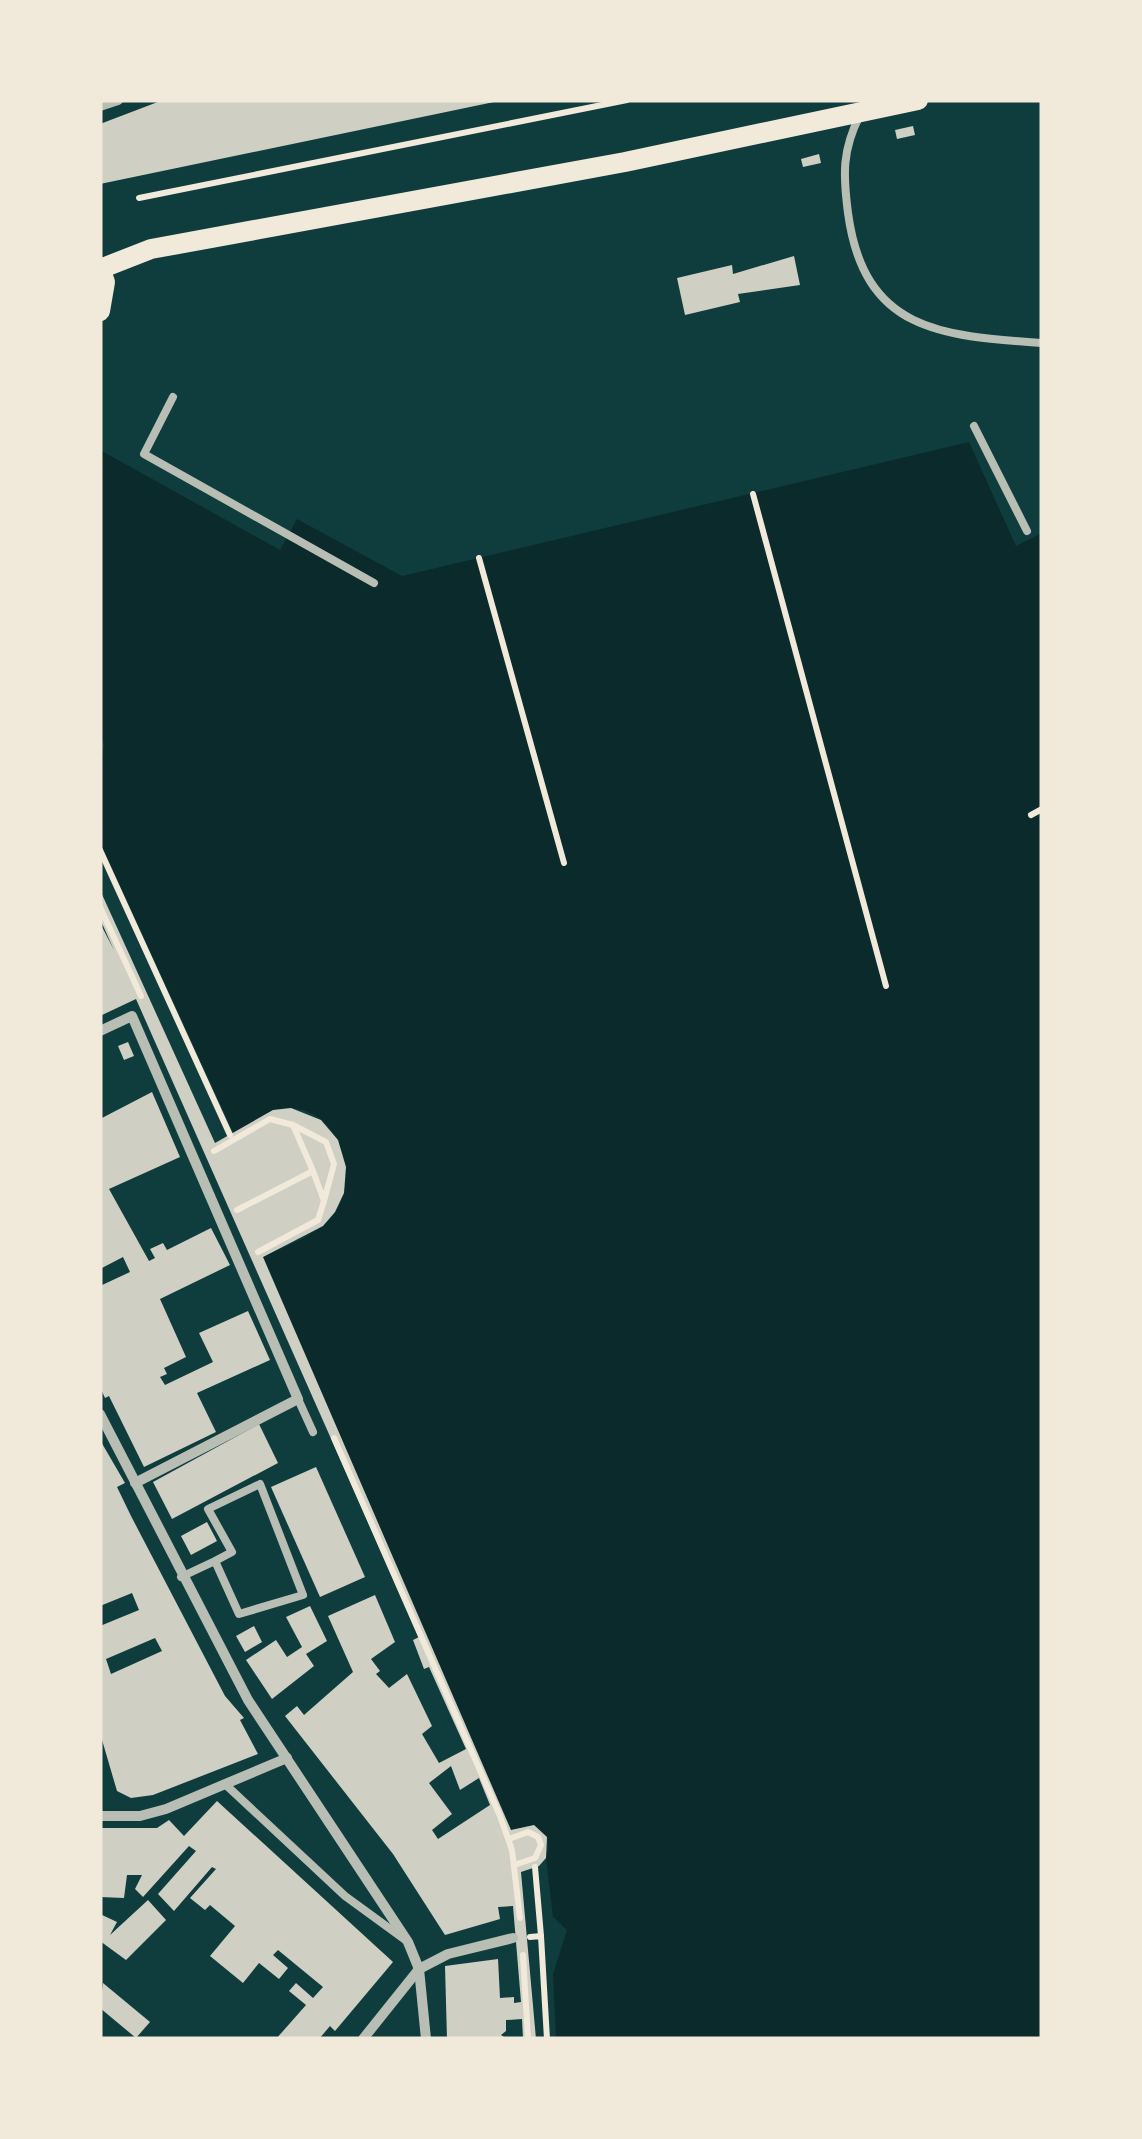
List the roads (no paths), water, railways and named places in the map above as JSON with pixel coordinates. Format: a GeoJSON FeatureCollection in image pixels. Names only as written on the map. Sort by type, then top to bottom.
{"type":"FeatureCollection","features":[{"type":"Feature","properties":{"kind":"main road"},"geometry":{"type":"LineString","coordinates":[[100,311],[105,297],[100,268],[150,249],[918,100]]}},
{"type":"Feature","properties":{"kind":"street"},"geometry":{"type":"LineString","coordinates":[[100,106],[118,100]]}},
{"type":"Feature","properties":{"kind":"street"},"geometry":{"type":"LineString","coordinates":[[100,1031],[132,1016],[298,1399],[136,1483]]}},
{"type":"Feature","properties":{"kind":"street"},"geometry":{"type":"LineString","coordinates":[[100,1414],[248,1700],[408,1942],[419,1969],[426,2039]]}},
{"type":"Feature","properties":{"kind":"street"},"geometry":{"type":"LineString","coordinates":[[100,1814],[154,1813],[287,1758]]}},
{"type":"Feature","properties":{"kind":"street"},"geometry":{"type":"LineString","coordinates":[[363,2039],[419,1969],[448,1954],[513,1938]]}},
{"type":"Feature","properties":{"kind":"lane"},"geometry":{"type":"LineString","coordinates":[[853,110],[842,166],[863,274],[876,295],[936,329],[971,338],[1042,343]]}},
{"type":"Feature","properties":{"kind":"lane"},"geometry":{"type":"LineString","coordinates":[[173,396],[144,454],[374,583]]}},
{"type":"Feature","properties":{"kind":"lane"},"geometry":{"type":"LineString","coordinates":[[974,426],[1027,531]]}},
{"type":"Feature","properties":{"kind":"lane"},"geometry":{"type":"LineString","coordinates":[[298,1399],[313,1432]]}},
{"type":"Feature","properties":{"kind":"lane"},"geometry":{"type":"LineString","coordinates":[[181,1577],[232,1552],[208,1509],[260,1484],[304,1595],[239,1614],[215,1561]]}},
{"type":"Feature","properties":{"kind":"lane"},"geometry":{"type":"LineString","coordinates":[[226,1785],[344,1896],[408,1942]]}},
{"type":"Feature","properties":{"kind":"water"},"geometry":{"type":"Polygon","coordinates":[[[969,442],[1016,546],[1042,533],[1042,2039],[536,2039],[521,1872],[546,1856],[547,1837],[534,1825],[511,1830],[263,1257],[313,1232],[336,1211],[345,1180],[340,1146],[321,1120],[307,1111],[290,1108],[268,1113],[234,1134],[100,890],[100,772],[104,745],[100,733],[100,450],[280,550],[297,519],[402,576],[969,442]]]}}]}
